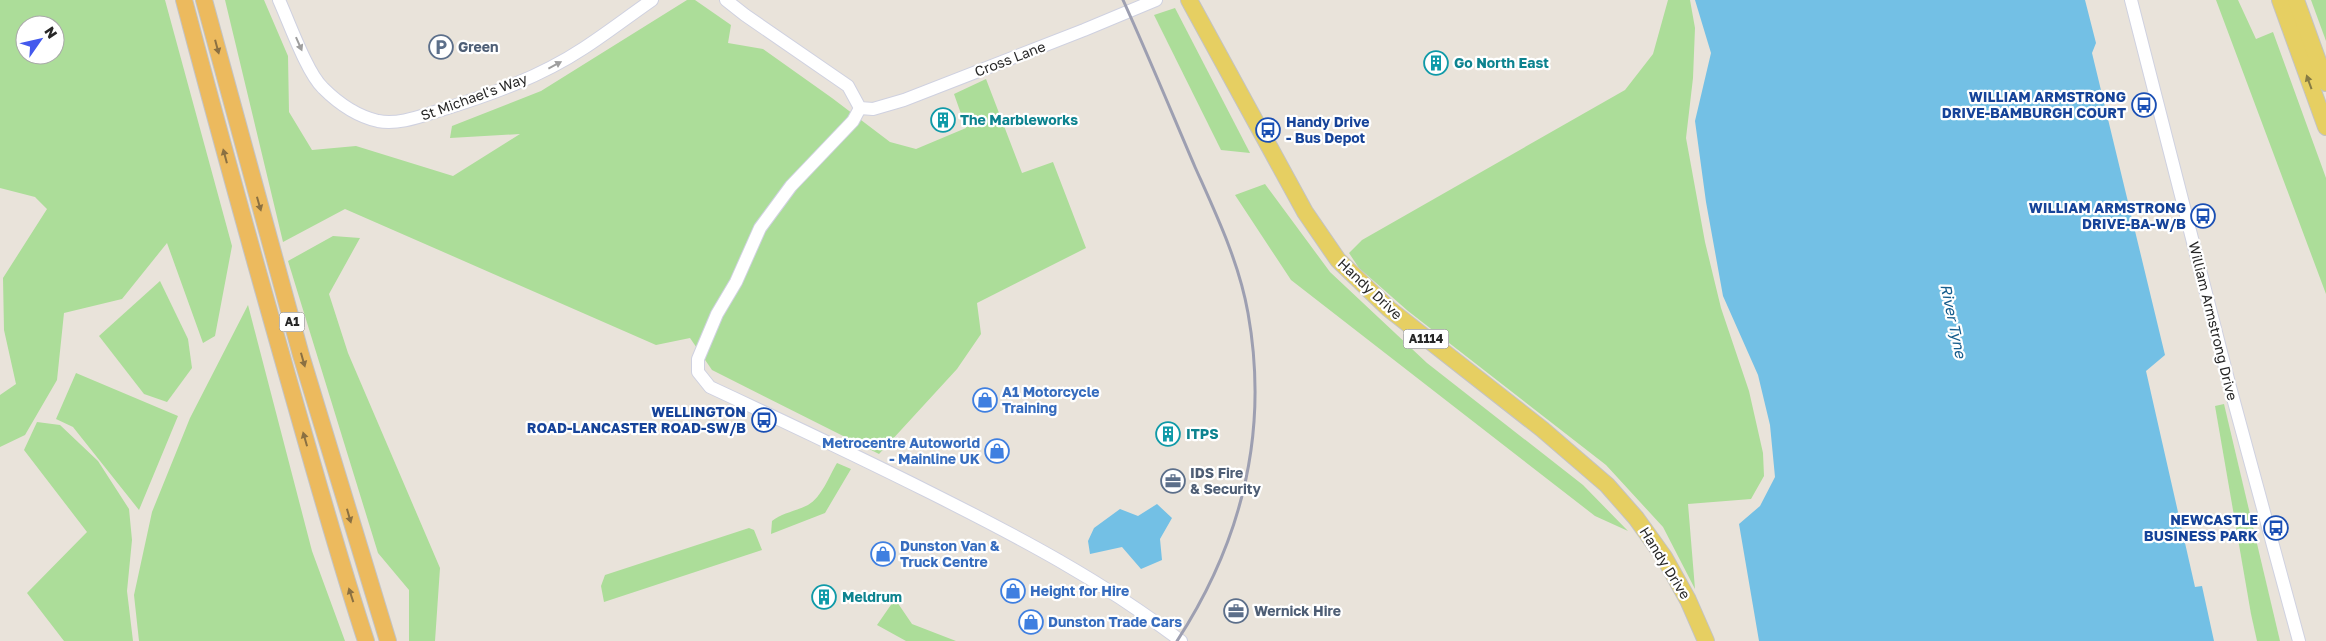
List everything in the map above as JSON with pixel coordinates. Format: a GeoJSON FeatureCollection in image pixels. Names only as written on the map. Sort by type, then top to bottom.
{"type":"FeatureCollection","features":[{"type":"Feature","properties":{"kind":"highway","name":"A1"},"geometry":{"type":"LineString","coordinates":[[184,0],[284,364],[366,641]]}},
{"type":"Feature","properties":{"kind":"highway","name":"A1"},"geometry":{"type":"LineString","coordinates":[[204,0],[301,355],[388,641]]}},
{"type":"Feature","properties":{"kind":"main road","name":"Handy Drive"},"geometry":{"type":"LineString","coordinates":[[1189,0],[1305,212],[1338,260],[1389,309],[1542,429],[1607,485],[1636,518],[1664,557],[1688,600],[1706,641]]}},
{"type":"Feature","properties":{"kind":"main road"},"geometry":{"type":"LineString","coordinates":[[2280,0],[2326,127]]}},
{"type":"Feature","properties":{"kind":"main road"},"geometry":{"type":"LineString","coordinates":[[2296,0],[2326,83]]}},
{"type":"Feature","properties":{"kind":"street","name":"St Michael's Way"},"geometry":{"type":"LineString","coordinates":[[279,0],[310,68],[321,87],[338,102],[357,114],[379,121],[407,120],[466,102],[526,80],[583,49],[652,0]]}},
{"type":"Feature","properties":{"kind":"street"},"geometry":{"type":"LineString","coordinates":[[726,0],[848,86],[860,108],[854,121],[791,186],[760,228],[698,359],[698,372],[710,387],[838,447],[1020,537],[1092,580],[1181,641]]}},
{"type":"Feature","properties":{"kind":"street","name":"Cross Lane"},"geometry":{"type":"LineString","coordinates":[[860,108],[873,109],[904,100],[1156,0]]}},
{"type":"Feature","properties":{"kind":"street","name":"William Armstrong Drive"},"geometry":{"type":"LineString","coordinates":[[2131,0],[2233,397],[2299,641]]}},
{"type":"Feature","properties":{"kind":"green space"},"geometry":{"type":"Polygon","coordinates":[[[0,0],[165,0],[232,246],[215,336],[203,343],[167,243],[122,299],[64,313],[57,380],[25,435],[0,447],[0,395],[16,384],[4,330],[3,278],[47,209],[35,197],[0,188],[0,0]]]}},
{"type":"Feature","properties":{"kind":"green space"},"geometry":{"type":"Polygon","coordinates":[[[225,0],[264,0],[288,56],[289,112],[312,150],[356,146],[453,176],[520,134],[450,138],[452,126],[541,91],[687,0],[695,0],[731,25],[728,43],[763,49],[890,142],[916,149],[966,128],[954,94],[986,79],[1022,173],[1053,162],[1086,248],[977,303],[981,334],[957,369],[879,454],[712,370],[690,338],[656,345],[345,209],[283,242],[225,0]]]}},
{"type":"Feature","properties":{"kind":"green space"},"geometry":{"type":"Polygon","coordinates":[[[1668,0],[1690,0],[1695,28],[1693,78],[1686,138],[1705,242],[1721,308],[1749,391],[1763,453],[1764,476],[1751,499],[1688,504],[1695,589],[1663,527],[1606,465],[1408,311],[1359,268],[1349,253],[1362,240],[1625,90],[1653,54],[1668,0]]]}},
{"type":"Feature","properties":{"kind":"green space"},"geometry":{"type":"Polygon","coordinates":[[[2216,0],[2238,0],[2256,39],[2273,32],[2326,178],[2326,294],[2216,0]]]}},
{"type":"Feature","properties":{"kind":"green space"},"geometry":{"type":"Polygon","coordinates":[[[2311,0],[2326,0],[2326,41],[2311,0]]]}},
{"type":"Feature","properties":{"kind":"green space"},"geometry":{"type":"Polygon","coordinates":[[[1175,8],[1250,153],[1221,150],[1154,15],[1175,8]]]}},
{"type":"Feature","properties":{"kind":"green space"},"geometry":{"type":"Polygon","coordinates":[[[1265,184],[1330,272],[1427,363],[1583,485],[1628,531],[1595,516],[1291,280],[1235,195],[1265,184]]]}},
{"type":"Feature","properties":{"kind":"green space"},"geometry":{"type":"Polygon","coordinates":[[[333,236],[360,238],[329,294],[348,353],[440,568],[435,641],[409,641],[409,590],[378,553],[288,261],[333,236]]]}},
{"type":"Feature","properties":{"kind":"green space"},"geometry":{"type":"Polygon","coordinates":[[[160,281],[188,339],[192,368],[167,402],[144,394],[99,336],[160,281]]]}},
{"type":"Feature","properties":{"kind":"green space"},"geometry":{"type":"Polygon","coordinates":[[[248,305],[312,551],[345,641],[139,641],[134,595],[152,512],[190,418],[248,305]]]}},
{"type":"Feature","properties":{"kind":"green space"},"geometry":{"type":"Polygon","coordinates":[[[76,373],[178,416],[139,510],[73,427],[56,419],[76,373]]]}},
{"type":"Feature","properties":{"kind":"green space"},"geometry":{"type":"Polygon","coordinates":[[[2224,404],[2280,641],[2257,641],[2215,406],[2224,404]]]}},
{"type":"Feature","properties":{"kind":"green space"},"geometry":{"type":"Polygon","coordinates":[[[37,422],[60,425],[98,461],[129,509],[132,540],[127,591],[133,641],[64,641],[27,593],[87,532],[24,450],[37,422]]]}},
{"type":"Feature","properties":{"kind":"green space"},"geometry":{"type":"Polygon","coordinates":[[[837,463],[851,469],[825,513],[771,534],[772,521],[808,505],[817,497],[837,463]]]}},
{"type":"Feature","properties":{"kind":"green space"},"geometry":{"type":"Polygon","coordinates":[[[749,528],[754,530],[762,550],[604,602],[601,586],[605,575],[749,528]]]}},
{"type":"Feature","properties":{"kind":"green space"},"geometry":{"type":"Polygon","coordinates":[[[895,599],[912,624],[956,641],[906,641],[877,625],[895,599]]]}},
{"type":"Feature","properties":{"kind":"water","name":"River Tyne"},"geometry":{"type":"Polygon","coordinates":[[[1695,0],[2085,0],[2096,43],[2092,53],[2165,355],[2146,371],[2195,587],[2202,586],[2214,641],[1759,641],[1739,524],[1760,506],[1775,477],[1770,425],[1758,375],[1723,296],[1706,202],[1695,121],[1711,53],[1695,0]]]}},
{"type":"Feature","properties":{"kind":"water"},"geometry":{"type":"Polygon","coordinates":[[[1157,504],[1172,518],[1160,539],[1162,560],[1141,569],[1122,547],[1090,554],[1088,541],[1094,528],[1120,509],[1138,516],[1157,504]]]}},
{"type":"Feature","properties":{"kind":"railway"},"geometry":{"type":"LineString","coordinates":[[1123,0],[1219,220],[1233,257],[1248,313],[1254,357],[1255,400],[1252,442],[1245,484],[1234,524],[1218,564],[1200,603],[1177,641]]}},
{"type":"Feature","properties":{"kind":"place","name":"Green"},"geometry":{"type":"Point","coordinates":[441,47]}},
{"type":"Feature","properties":{"kind":"place","name":"Go North East"},"geometry":{"type":"Point","coordinates":[1436,63]}},
{"type":"Feature","properties":{"kind":"place","name":"WILLIAM ARMSTRONG DRIVE-BAMBURGH COURT"},"geometry":{"type":"Point","coordinates":[2144,105]}},
{"type":"Feature","properties":{"kind":"place","name":"The Marbleworks"},"geometry":{"type":"Point","coordinates":[943,120]}},
{"type":"Feature","properties":{"kind":"place","name":"Handy Drive - Bus Depot"},"geometry":{"type":"Point","coordinates":[1268,130]}},
{"type":"Feature","properties":{"kind":"place","name":"WILLIAM ARMSTRONG DRIVE-BA-W/B"},"geometry":{"type":"Point","coordinates":[2203,216]}},
{"type":"Feature","properties":{"kind":"place","name":"A1 Motorcycle Training"},"geometry":{"type":"Point","coordinates":[985,400]}},
{"type":"Feature","properties":{"kind":"place","name":"WELLINGTON ROAD-LANCASTER ROAD-SW/B"},"geometry":{"type":"Point","coordinates":[764,420]}},
{"type":"Feature","properties":{"kind":"place","name":"ITPS"},"geometry":{"type":"Point","coordinates":[1168,434]}},
{"type":"Feature","properties":{"kind":"place","name":"Metrocentre Autoworld - Mainline UK"},"geometry":{"type":"Point","coordinates":[997,451]}},
{"type":"Feature","properties":{"kind":"place","name":"IDS Fire & Security"},"geometry":{"type":"Point","coordinates":[1173,481]}},
{"type":"Feature","properties":{"kind":"place","name":"NEWCASTLE BUSINESS PARK"},"geometry":{"type":"Point","coordinates":[2276,528]}},
{"type":"Feature","properties":{"kind":"place","name":"Dunston Van & Truck Centre"},"geometry":{"type":"Point","coordinates":[883,554]}},
{"type":"Feature","properties":{"kind":"place","name":"Height for Hire"},"geometry":{"type":"Point","coordinates":[1013,591]}},
{"type":"Feature","properties":{"kind":"place","name":"Meldrum"},"geometry":{"type":"Point","coordinates":[824,597]}},
{"type":"Feature","properties":{"kind":"place","name":"Wernick Hire"},"geometry":{"type":"Point","coordinates":[1236,611]}},
{"type":"Feature","properties":{"kind":"place","name":"Dunston Trade Cars"},"geometry":{"type":"Point","coordinates":[1031,622]}}]}
